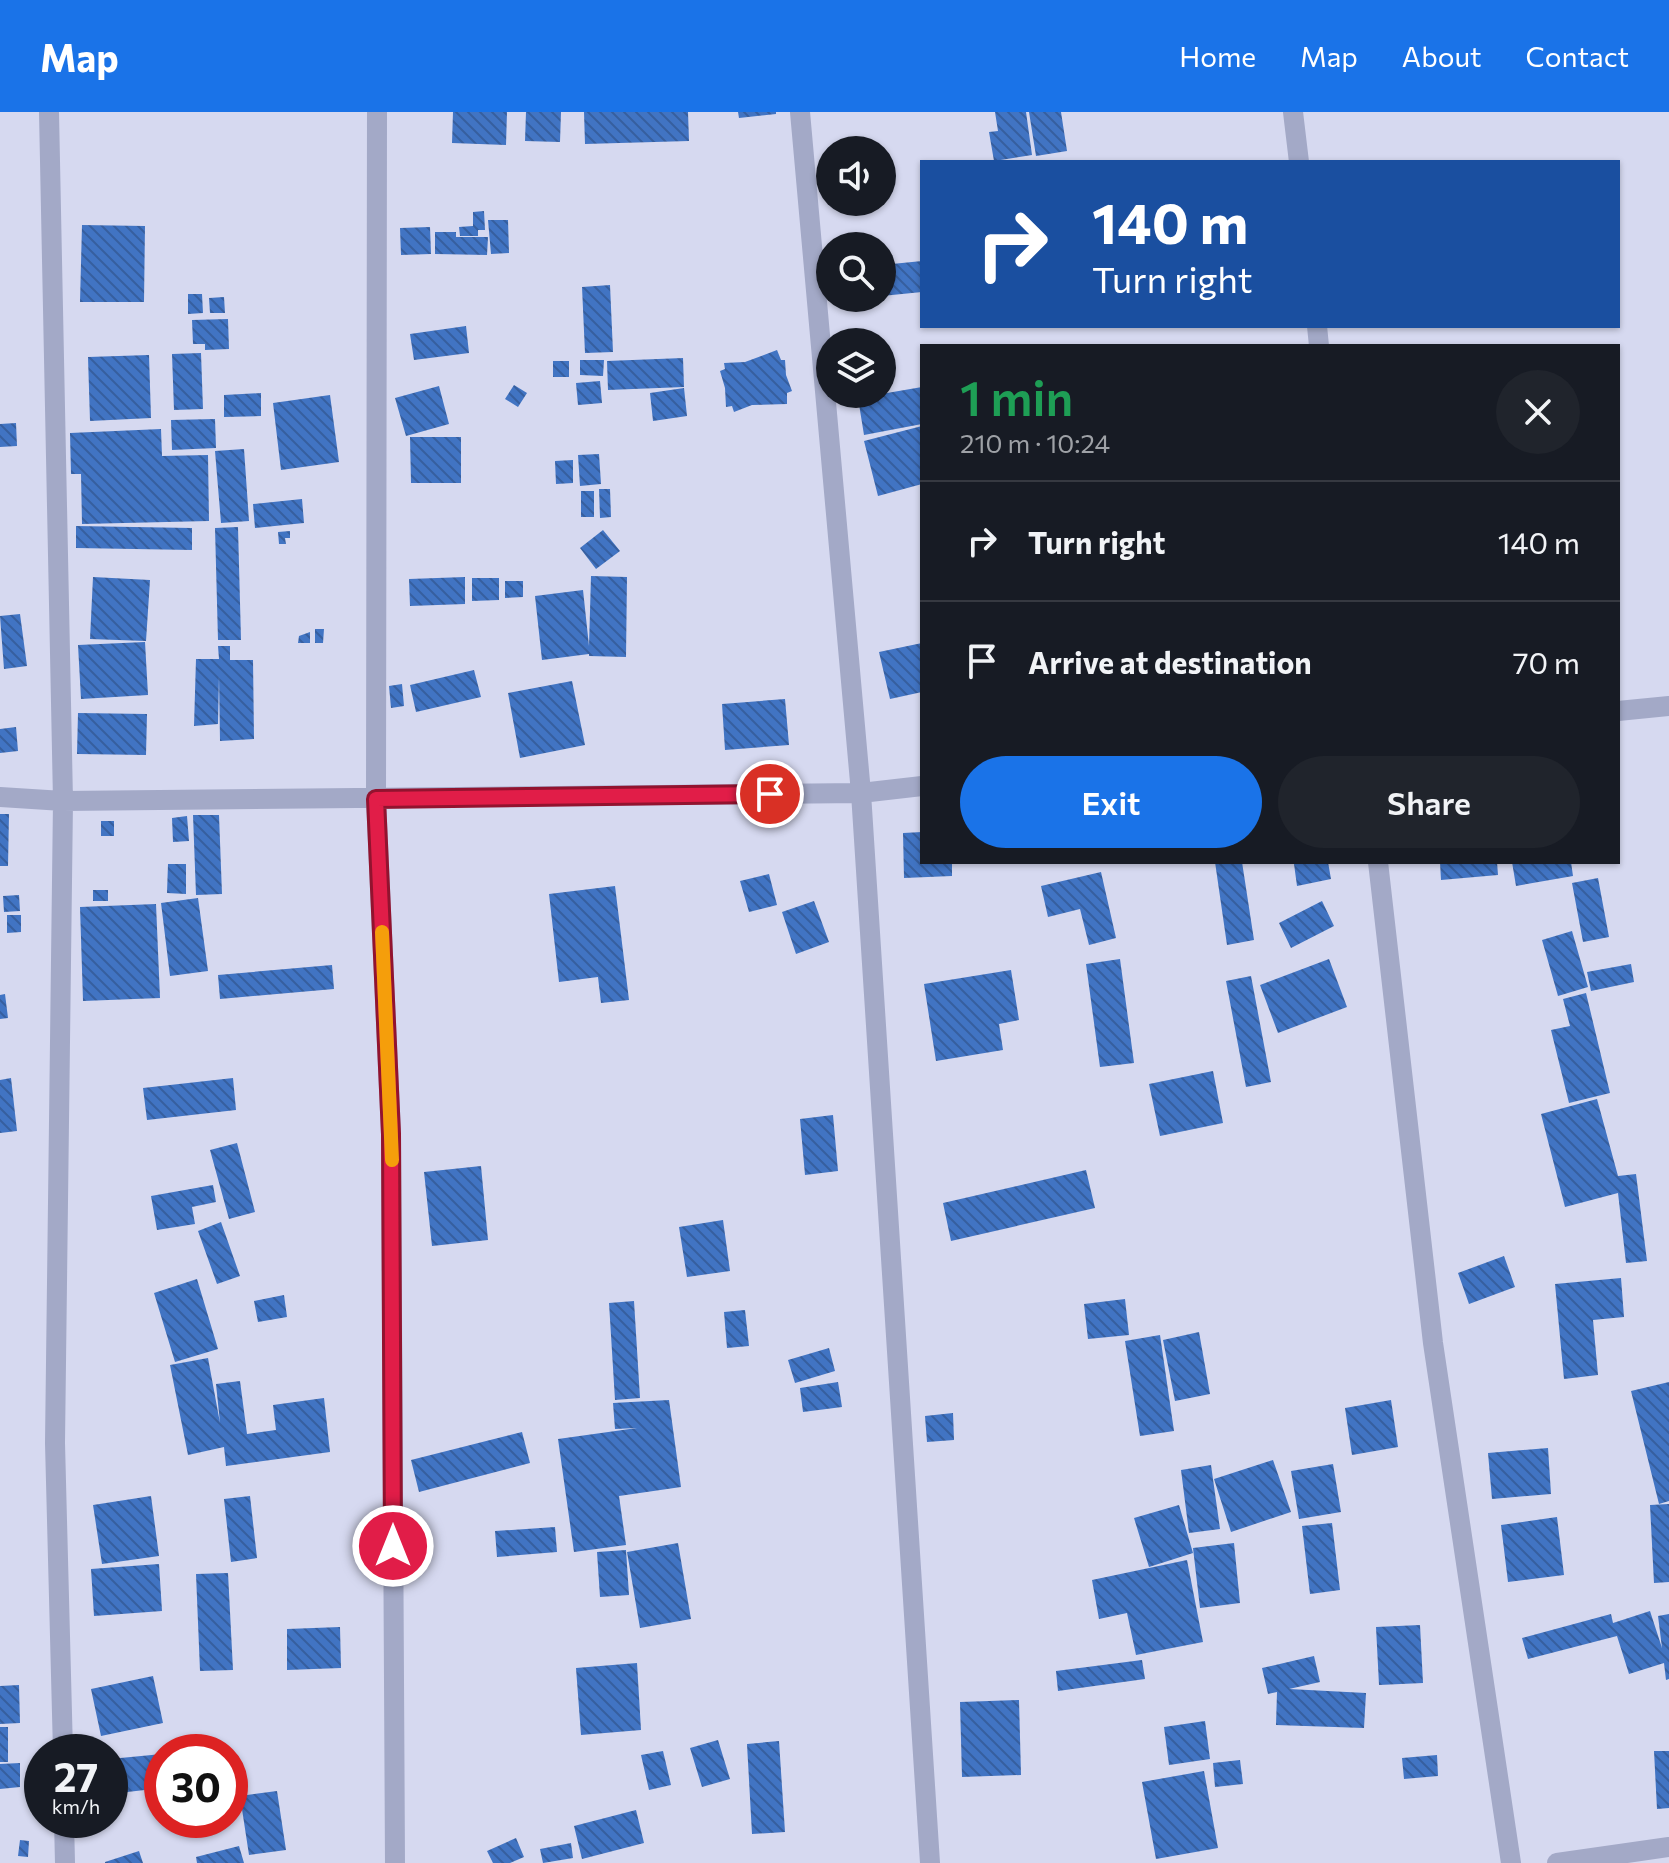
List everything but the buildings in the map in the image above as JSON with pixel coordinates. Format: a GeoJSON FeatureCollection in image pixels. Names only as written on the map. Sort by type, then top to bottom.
{"type":"FeatureCollection","features":[{"type":"Feature","properties":{"kind":"street"},"geometry":{"type":"LineString","coordinates":[[49,112],[63,801],[55,1443],[63,1734]]}},
{"type":"Feature","properties":{"kind":"street"},"geometry":{"type":"LineString","coordinates":[[377,112],[376,799],[391,1134],[395,1863]]}},
{"type":"Feature","properties":{"kind":"street"},"geometry":{"type":"LineString","coordinates":[[800,112],[861,793],[930,1863]]}},
{"type":"Feature","properties":{"kind":"street"},"geometry":{"type":"LineString","coordinates":[[1293,112],[1299,160]]}},
{"type":"Feature","properties":{"kind":"street"},"geometry":{"type":"LineString","coordinates":[[1620,711],[1669,706]]}},
{"type":"Feature","properties":{"kind":"street"},"geometry":{"type":"LineString","coordinates":[[0,797],[63,801],[376,799],[861,793],[920,786]]}},
{"type":"Feature","properties":{"kind":"street"},"geometry":{"type":"LineString","coordinates":[[1378,864],[1433,1343],[1511,1863]]}},
{"type":"Feature","properties":{"kind":"street"},"geometry":{"type":"LineString","coordinates":[[64,1838],[65,1863]]}},
{"type":"Feature","properties":{"kind":"street"},"geometry":{"type":"LineString","coordinates":[[1557,1863],[1669,1847]]}},
{"type":"Feature","properties":{"kind":"slow traffic"},"geometry":{"type":"LineString","coordinates":[[382,932],[392,1160]]}},
{"type":"Feature","properties":{"kind":"route"},"geometry":{"type":"LineString","coordinates":[[393,1546],[391,1134],[376,799],[770,794]]}}]}
